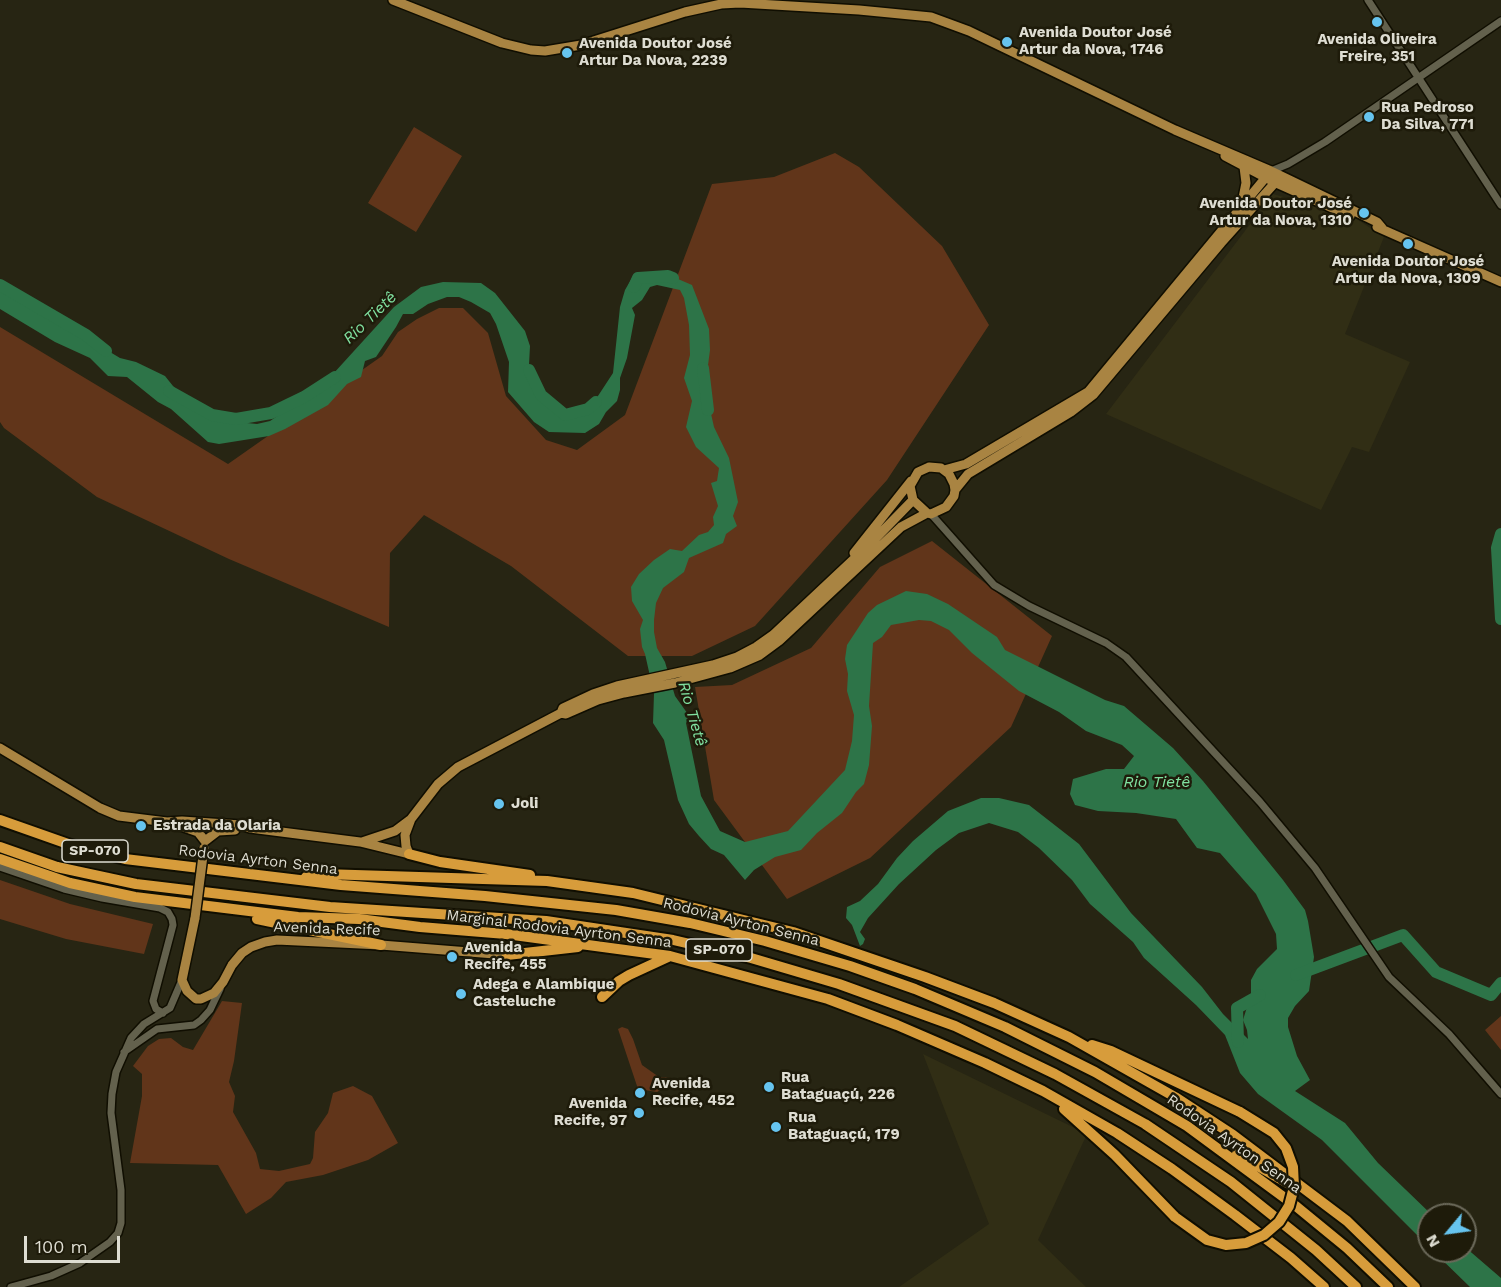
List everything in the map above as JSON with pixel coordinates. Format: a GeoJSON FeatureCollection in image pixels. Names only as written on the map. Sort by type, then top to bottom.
{"type":"FeatureCollection","features":[{"type":"Feature","properties":{"kind":"highway","name":"Rodovia Ayrton Senna"},"geometry":{"type":"LineString","coordinates":[[0,820],[71,845],[125,859],[340,885],[485,896],[616,910],[690,923],[765,941],[850,966],[915,988],[1005,1027],[1095,1071],[1187,1126],[1297,1207],[1347,1248],[1388,1287]]}},
{"type":"Feature","properties":{"kind":"highway","name":"SP-070"},"geometry":{"type":"LineString","coordinates":[[0,847],[57,867],[136,884],[330,907],[546,921],[673,940],[752,958],[839,984],[955,1026],[1055,1074],[1145,1124],[1239,1189],[1316,1250],[1356,1287]]}},
{"type":"Feature","properties":{"kind":"highway"},"geometry":{"type":"LineString","coordinates":[[409,854],[440,862],[530,875],[547,881]]}},
{"type":"Feature","properties":{"kind":"highway","name":"Marginal Rodovia Ayrton Senna"},"geometry":{"type":"LineString","coordinates":[[0,859],[92,889],[135,897],[298,917],[359,919],[594,945],[670,957],[828,999],[939,1043],[1043,1091],[1117,1133],[1235,1215],[1324,1287]]}},
{"type":"Feature","properties":{"kind":"highway"},"geometry":{"type":"LineString","coordinates":[[295,879],[323,874],[547,881],[633,892],[793,932],[925,977],[994,1003],[1069,1037],[1175,1097],[1233,1135],[1347,1221],[1415,1287]]}},
{"type":"Feature","properties":{"kind":"highway"},"geometry":{"type":"LineString","coordinates":[[207,907],[381,945]]}},
{"type":"Feature","properties":{"kind":"highway"},"geometry":{"type":"LineString","coordinates":[[507,955],[594,945]]}},
{"type":"Feature","properties":{"kind":"highway"},"geometry":{"type":"LineString","coordinates":[[602,997],[629,975],[670,957]]}},
{"type":"Feature","properties":{"kind":"highway"},"geometry":{"type":"LineString","coordinates":[[1043,1091],[1090,1131],[1175,1217],[1207,1240],[1226,1245],[1246,1243],[1264,1235],[1279,1222],[1289,1206],[1294,1186],[1293,1167],[1286,1148],[1274,1133],[1240,1112],[1111,1051],[1069,1037]]}},
{"type":"Feature","properties":{"kind":"highway"},"geometry":{"type":"LineString","coordinates":[[1187,1126],[1289,1184],[1347,1221]]}},
{"type":"Feature","properties":{"kind":"main road"},"geometry":{"type":"LineString","coordinates":[[393,0],[502,43],[545,51],[581,45],[666,17],[721,4],[769,4],[917,15],[940,20],[969,31],[1268,174],[1329,206],[1501,282]]}},
{"type":"Feature","properties":{"kind":"main road"},"geometry":{"type":"LineString","coordinates":[[1205,144],[1244,167],[1268,174]]}},
{"type":"Feature","properties":{"kind":"main road"},"geometry":{"type":"LineString","coordinates":[[1241,207],[1245,195],[1244,167]]}},
{"type":"Feature","properties":{"kind":"main road"},"geometry":{"type":"LineString","coordinates":[[840,571],[918,472],[929,467],[944,470],[966,464],[1088,392],[1268,174]]}},
{"type":"Feature","properties":{"kind":"main road"},"geometry":{"type":"LineString","coordinates":[[360,842],[395,831],[411,819],[438,784],[458,767],[564,712],[593,694],[617,686],[641,686],[730,668],[760,655],[779,641],[901,527],[951,502],[955,490],[968,474],[1071,412],[1094,395],[1221,243],[1279,180]]}},
{"type":"Feature","properties":{"kind":"main road"},"geometry":{"type":"LineString","coordinates":[[1279,180],[1377,222],[1382,228]]}},
{"type":"Feature","properties":{"kind":"main road"},"geometry":{"type":"LineString","coordinates":[[1261,199],[1277,192],[1329,206]]}},
{"type":"Feature","properties":{"kind":"main road"},"geometry":{"type":"LineString","coordinates":[[944,470],[952,478],[955,490]]}},
{"type":"Feature","properties":{"kind":"main road"},"geometry":{"type":"LineString","coordinates":[[912,480],[910,486],[913,500],[932,513]]}},
{"type":"Feature","properties":{"kind":"main road"},"geometry":{"type":"LineString","coordinates":[[674,679],[737,657],[773,635],[873,542],[913,500]]}},
{"type":"Feature","properties":{"kind":"main road"},"geometry":{"type":"LineString","coordinates":[[0,748],[100,808],[118,816],[167,822],[192,828],[198,832],[204,844],[195,918],[182,980]]}},
{"type":"Feature","properties":{"kind":"main road"},"geometry":{"type":"LineString","coordinates":[[409,854],[405,835],[411,819]]}},
{"type":"Feature","properties":{"kind":"main road"},"geometry":{"type":"LineString","coordinates":[[167,822],[241,825],[360,842],[409,854]]}},
{"type":"Feature","properties":{"kind":"main road"},"geometry":{"type":"LineString","coordinates":[[204,844],[218,831],[250,828]]}},
{"type":"Feature","properties":{"kind":"main road","name":"Avenida Recife"},"geometry":{"type":"LineString","coordinates":[[182,980],[187,992],[196,999],[201,999],[214,993],[232,965],[243,953],[264,942],[277,940],[507,955]]}},
{"type":"Feature","properties":{"kind":"street"},"geometry":{"type":"LineString","coordinates":[[1368,0],[1501,205]]}},
{"type":"Feature","properties":{"kind":"street"},"geometry":{"type":"LineString","coordinates":[[1268,174],[1325,142],[1501,21]]}},
{"type":"Feature","properties":{"kind":"street"},"geometry":{"type":"LineString","coordinates":[[1279,180],[1288,164]]}},
{"type":"Feature","properties":{"kind":"street"},"geometry":{"type":"LineString","coordinates":[[932,513],[994,585],[1029,606],[1107,643],[1126,657],[1260,802],[1315,868],[1389,977],[1449,1034],[1501,1094]]}},
{"type":"Feature","properties":{"kind":"street"},"geometry":{"type":"LineString","coordinates":[[0,867],[64,889],[160,908],[168,912],[173,925],[153,1002],[158,1011],[163,1013]]}},
{"type":"Feature","properties":{"kind":"street"},"geometry":{"type":"LineString","coordinates":[[12,1287],[51,1276],[80,1263],[110,1242],[118,1233],[121,1222],[121,1190],[112,1133],[111,1103],[116,1072],[136,1031],[170,1008],[182,980]]}},
{"type":"Feature","properties":{"kind":"street"},"geometry":{"type":"LineString","coordinates":[[124,1052],[157,1029],[186,1027],[201,1020],[215,1000],[223,982]]}},
{"type":"Feature","properties":{"kind":"shaded area"},"geometry":{"type":"Polygon","coordinates":[[[414,127],[462,156],[416,232],[368,203],[414,127]]]}},
{"type":"Feature","properties":{"kind":"shaded area"},"geometry":{"type":"Polygon","coordinates":[[[835,153],[859,167],[942,246],[989,325],[887,480],[755,626],[692,656],[628,656],[511,566],[424,515],[390,553],[389,627],[229,559],[97,497],[4,428],[0,422],[0,327],[228,464],[382,356],[398,332],[417,319],[439,308],[463,308],[488,333],[506,396],[546,440],[577,450],[625,415],[712,184],[774,177],[835,153]]]}},
{"type":"Feature","properties":{"kind":"shaded area"},"geometry":{"type":"Polygon","coordinates":[[[1273,194],[1352,216],[1384,237],[1345,334],[1410,362],[1369,452],[1352,447],[1321,510],[1106,414],[1273,194]]]}},
{"type":"Feature","properties":{"kind":"shaded area"},"geometry":{"type":"Polygon","coordinates":[[[932,541],[1052,636],[1011,727],[870,858],[787,899],[714,800],[695,687],[732,685],[811,648],[880,567],[932,541]]]}},
{"type":"Feature","properties":{"kind":"shaded area"},"geometry":{"type":"Polygon","coordinates":[[[0,880],[70,904],[153,924],[144,954],[66,939],[0,919],[0,880]]]}},
{"type":"Feature","properties":{"kind":"shaded area"},"geometry":{"type":"Polygon","coordinates":[[[222,1001],[242,1003],[229,1082],[235,1096],[233,1112],[256,1153],[260,1169],[279,1171],[310,1164],[313,1158],[315,1132],[328,1113],[333,1093],[353,1086],[372,1096],[398,1143],[368,1160],[323,1175],[286,1182],[271,1198],[246,1214],[218,1165],[130,1163],[142,1096],[142,1074],[133,1066],[148,1046],[159,1039],[171,1038],[183,1047],[193,1050],[222,1001]]]}},
{"type":"Feature","properties":{"kind":"shaded area"},"geometry":{"type":"Polygon","coordinates":[[[1501,1016],[1501,1050],[1485,1030],[1501,1016]]]}},
{"type":"Feature","properties":{"kind":"shaded area"},"geometry":{"type":"Polygon","coordinates":[[[622,1027],[628,1029],[642,1065],[659,1077],[671,1078],[667,1086],[657,1092],[638,1089],[618,1029],[622,1027]]]}},
{"type":"Feature","properties":{"kind":"shaded area"},"geometry":{"type":"Polygon","coordinates":[[[923,1054],[1087,1134],[1038,1240],[1086,1287],[899,1287],[989,1224],[923,1054]]]}},
{"type":"Feature","properties":{"kind":"water","name":"Rio Tietê"},"geometry":{"type":"Polygon","coordinates":[[[664,273],[692,285],[709,329],[710,350],[702,389],[707,396],[714,427],[729,458],[738,502],[733,516],[737,526],[726,534],[723,543],[689,558],[684,572],[663,588],[656,603],[654,620],[657,648],[665,662],[675,696],[690,717],[686,723],[701,796],[720,831],[745,842],[788,831],[845,770],[852,741],[854,715],[847,691],[848,674],[845,659],[847,645],[868,613],[877,605],[906,591],[927,594],[948,604],[997,637],[1005,650],[1105,700],[1124,706],[1173,748],[1203,781],[1305,910],[1314,957],[1309,991],[1295,1006],[1288,1018],[1288,1027],[1297,1056],[1310,1080],[1295,1091],[1345,1123],[1378,1163],[1420,1203],[1417,1203],[1417,1235],[1322,1140],[1258,1094],[1240,1073],[1225,1035],[1144,958],[1133,942],[1090,904],[1072,880],[1039,848],[1018,832],[989,823],[959,833],[936,850],[899,884],[868,918],[860,932],[865,939],[860,946],[852,925],[846,918],[847,907],[860,901],[878,884],[913,841],[948,811],[981,798],[999,798],[1029,805],[1079,844],[1131,913],[1248,1039],[1243,1020],[1251,994],[1251,980],[1257,969],[1277,949],[1276,934],[1256,894],[1220,853],[1197,848],[1176,819],[1136,813],[1098,811],[1075,805],[1070,794],[1073,779],[1106,769],[1124,769],[1134,756],[1122,745],[1086,731],[1059,712],[1019,691],[972,653],[949,630],[931,621],[919,620],[891,625],[882,637],[873,643],[869,706],[872,726],[869,765],[864,784],[842,813],[817,833],[801,850],[775,857],[754,870],[745,880],[724,855],[711,849],[689,824],[678,800],[664,740],[653,723],[654,694],[642,647],[640,629],[643,620],[632,601],[631,587],[639,574],[654,560],[670,549],[682,551],[699,535],[708,532],[714,525],[713,517],[718,506],[711,483],[717,481],[719,468],[696,447],[686,427],[692,401],[684,378],[690,355],[689,325],[684,298],[680,290],[657,285],[650,287],[642,300],[632,308],[635,315],[617,401],[606,412],[599,424],[585,433],[549,432],[534,422],[508,392],[509,362],[490,313],[459,297],[447,297],[428,304],[413,314],[403,314],[376,357],[365,361],[361,377],[347,384],[328,405],[269,436],[219,444],[208,442],[171,409],[158,402],[127,377],[108,376],[90,358],[55,342],[0,309],[0,290],[120,358],[136,362],[165,376],[185,401],[217,420],[257,424],[270,421],[323,385],[394,307],[421,287],[443,282],[481,283],[495,293],[525,331],[530,346],[529,365],[540,394],[551,409],[562,415],[573,415],[596,399],[613,373],[620,307],[625,290],[633,276],[657,277],[664,273]]]}},
{"type":"Feature","properties":{"kind":"water"},"geometry":{"type":"Polygon","coordinates":[[[1477,1257],[1501,1278],[1501,1287],[1470,1287],[1445,1263],[1477,1263],[1477,1257]]]}},
{"type":"Feature","properties":{"kind":"waterway","name":"Rio Tietê"},"geometry":{"type":"LineString","coordinates":[[634,287],[638,278],[668,276],[673,278]]}},
{"type":"Feature","properties":{"kind":"waterway","name":"Rio Tietê"},"geometry":{"type":"LineString","coordinates":[[0,285],[86,335],[106,351]]}},
{"type":"Feature","properties":{"kind":"waterway","name":"Rio Tietê"},"geometry":{"type":"LineString","coordinates":[[703,368],[708,410]]}},
{"type":"Feature","properties":{"kind":"waterway","name":"Rio Tietê"},"geometry":{"type":"LineString","coordinates":[[529,370],[541,395],[565,415],[588,409],[596,402]]}},
{"type":"Feature","properties":{"kind":"waterway","name":"Rio Tietê"},"geometry":{"type":"LineString","coordinates":[[169,391],[212,415],[236,419],[271,413],[304,397],[335,377]]}},
{"type":"Feature","properties":{"kind":"waterway"},"geometry":{"type":"LineString","coordinates":[[1501,534],[1497,548],[1501,619]]}},
{"type":"Feature","properties":{"kind":"waterway"},"geometry":{"type":"LineString","coordinates":[[1296,975],[1403,935],[1436,972],[1491,995],[1501,983]]}},
{"type":"Feature","properties":{"kind":"waterway","name":"Rio Tietê"},"geometry":{"type":"LineString","coordinates":[[1238,1042],[1237,1008],[1260,995]]}},
{"type":"Feature","properties":{"kind":"place","name":"Avenida Oliveira Freire, 351"},"geometry":{"type":"Point","coordinates":[1377,22]}},
{"type":"Feature","properties":{"kind":"place","name":"Avenida Doutor José Artur da Nova, 1746"},"geometry":{"type":"Point","coordinates":[1007,42]}},
{"type":"Feature","properties":{"kind":"place","name":"Avenida Doutor José Artur Da Nova, 2239"},"geometry":{"type":"Point","coordinates":[567,53]}},
{"type":"Feature","properties":{"kind":"place","name":"Rua Pedroso Da Silva, 771"},"geometry":{"type":"Point","coordinates":[1369,117]}},
{"type":"Feature","properties":{"kind":"place","name":"Avenida Doutor José Artur da Nova, 1310"},"geometry":{"type":"Point","coordinates":[1364,213]}},
{"type":"Feature","properties":{"kind":"place","name":"Avenida Doutor José Artur da Nova, 1309"},"geometry":{"type":"Point","coordinates":[1408,244]}},
{"type":"Feature","properties":{"kind":"place","name":"Joli"},"geometry":{"type":"Point","coordinates":[499,804]}},
{"type":"Feature","properties":{"kind":"place","name":"Estrada da Olaria"},"geometry":{"type":"Point","coordinates":[141,826]}},
{"type":"Feature","properties":{"kind":"place","name":"Avenida Recife, 455"},"geometry":{"type":"Point","coordinates":[452,957]}},
{"type":"Feature","properties":{"kind":"place","name":"Adega e Alambique Casteluche"},"geometry":{"type":"Point","coordinates":[461,994]}},
{"type":"Feature","properties":{"kind":"place","name":"Rua Bataguaçú, 226"},"geometry":{"type":"Point","coordinates":[769,1087]}},
{"type":"Feature","properties":{"kind":"place","name":"Avenida Recife, 452"},"geometry":{"type":"Point","coordinates":[640,1093]}},
{"type":"Feature","properties":{"kind":"place","name":"Avenida Recife, 97"},"geometry":{"type":"Point","coordinates":[639,1113]}},
{"type":"Feature","properties":{"kind":"place","name":"Rua Bataguaçú, 179"},"geometry":{"type":"Point","coordinates":[776,1127]}}]}
